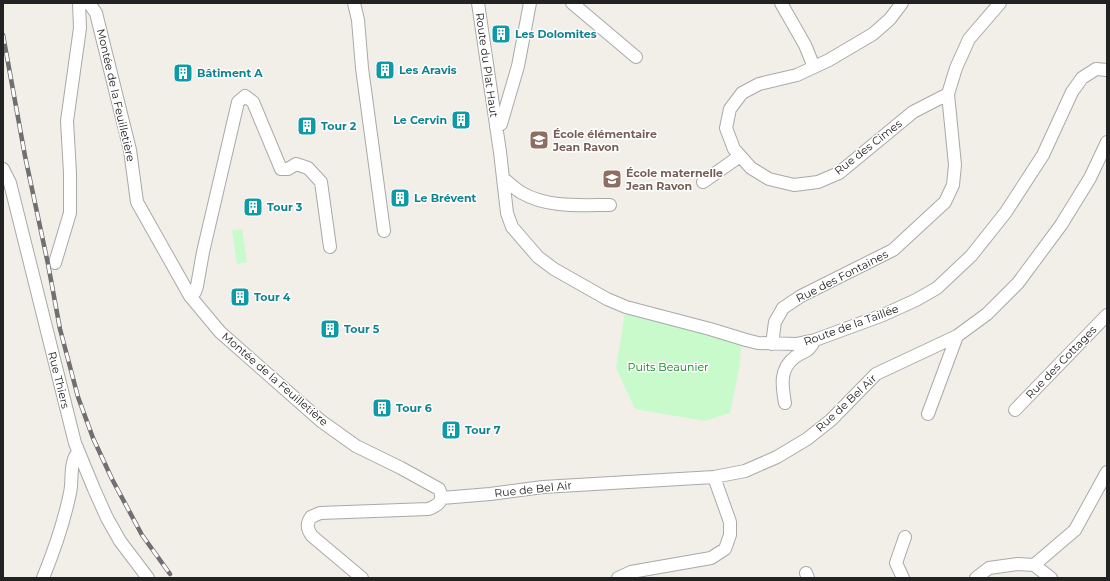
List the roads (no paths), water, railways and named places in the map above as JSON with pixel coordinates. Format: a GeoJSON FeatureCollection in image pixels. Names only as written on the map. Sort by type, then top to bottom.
{"type":"FeatureCollection","features":[{"type":"Feature","properties":{"kind":"street"},"geometry":{"type":"LineString","coordinates":[[55,263],[70,213],[70,173],[67,122],[80,28],[79,3]]}},
{"type":"Feature","properties":{"kind":"street","name":"Montée de la Feuilletière"},"geometry":{"type":"LineString","coordinates":[[89,3],[96,12],[130,150],[138,202],[190,296],[220,332],[321,421],[356,446],[439,489],[442,498]]}},
{"type":"Feature","properties":{"kind":"street"},"geometry":{"type":"LineString","coordinates":[[354,3],[358,20],[362,68],[384,231]]}},
{"type":"Feature","properties":{"kind":"street","name":"Route du Plat Haut"},"geometry":{"type":"LineString","coordinates":[[478,3],[496,127]]}},
{"type":"Feature","properties":{"kind":"street"},"geometry":{"type":"LineString","coordinates":[[496,127],[501,124],[516,72],[530,3]]}},
{"type":"Feature","properties":{"kind":"street"},"geometry":{"type":"LineString","coordinates":[[572,3],[636,57]]}},
{"type":"Feature","properties":{"kind":"street"},"geometry":{"type":"LineString","coordinates":[[780,3],[805,45],[814,67]]}},
{"type":"Feature","properties":{"kind":"street","name":"Rue des Cimes"},"geometry":{"type":"LineString","coordinates":[[902,3],[890,19],[873,34],[829,60],[797,75],[759,84],[742,93],[730,109],[726,128],[734,150],[751,168],[769,179],[794,186],[818,182],[839,173],[913,112],[948,94]]}},
{"type":"Feature","properties":{"kind":"street","name":"Rue des Fontaines"},"geometry":{"type":"LineString","coordinates":[[772,344],[775,322],[783,308],[801,296],[893,250],[945,202],[953,185],[955,165],[948,94],[956,68],[969,39],[1000,3]]}},
{"type":"Feature","properties":{"kind":"street","name":"Route de la Taillée"},"geometry":{"type":"LineString","coordinates":[[496,127],[507,214],[512,227],[538,257],[554,269],[607,299],[626,307],[746,340],[772,344],[796,344],[815,340],[883,315],[916,300],[937,288],[971,256],[1006,212],[1043,155],[1072,92],[1082,78],[1096,69],[1107,70]]}},
{"type":"Feature","properties":{"kind":"street"},"geometry":{"type":"LineString","coordinates":[[190,296],[195,292],[197,286],[203,252],[238,102],[245,96],[253,102],[280,169],[288,169],[296,164],[308,168],[321,182],[330,247]]}},
{"type":"Feature","properties":{"kind":"street","name":"Rue de Bel Air"},"geometry":{"type":"LineString","coordinates":[[442,498],[490,494],[543,487],[714,477],[745,471],[777,457],[807,439],[831,420],[876,374],[957,336],[987,314],[1018,283],[1061,225],[1090,178],[1107,142]]}},
{"type":"Feature","properties":{"kind":"street"},"geometry":{"type":"LineString","coordinates":[[703,182],[740,156]]}},
{"type":"Feature","properties":{"kind":"street","name":"Rue Thiers"},"geometry":{"type":"LineString","coordinates":[[3,169],[10,182],[78,452],[94,489],[120,541],[148,578]]}},
{"type":"Feature","properties":{"kind":"street"},"geometry":{"type":"LineString","coordinates":[[503,178],[522,193],[544,202],[579,205],[610,205]]}},
{"type":"Feature","properties":{"kind":"street","name":"Rue des Cottages"},"geometry":{"type":"LineString","coordinates":[[1015,410],[1107,315]]}},
{"type":"Feature","properties":{"kind":"street"},"geometry":{"type":"LineString","coordinates":[[928,414],[957,336]]}},
{"type":"Feature","properties":{"kind":"street"},"geometry":{"type":"LineString","coordinates":[[785,403],[782,384],[784,370],[794,358],[811,348],[815,340]]}},
{"type":"Feature","properties":{"kind":"street"},"geometry":{"type":"LineString","coordinates":[[43,578],[54,552],[71,492],[74,458],[78,452]]}},
{"type":"Feature","properties":{"kind":"street"},"geometry":{"type":"LineString","coordinates":[[1034,565],[1075,530],[1107,472]]}},
{"type":"Feature","properties":{"kind":"street"},"geometry":{"type":"LineString","coordinates":[[618,578],[631,572],[711,558],[725,549],[730,535],[730,522],[714,477]]}},
{"type":"Feature","properties":{"kind":"street"},"geometry":{"type":"LineString","coordinates":[[362,578],[312,536],[308,531],[307,526],[311,517],[320,513],[428,509],[436,507],[442,498]]}},
{"type":"Feature","properties":{"kind":"street"},"geometry":{"type":"LineString","coordinates":[[903,578],[896,563],[905,537]]}},
{"type":"Feature","properties":{"kind":"street"},"geometry":{"type":"LineString","coordinates":[[976,578],[989,568],[1018,564],[1034,565],[1051,578]]}},
{"type":"Feature","properties":{"kind":"railway"},"geometry":{"type":"LineString","coordinates":[[3,35],[25,156],[60,329],[78,397],[93,438],[112,479],[142,535],[170,574]]}},
{"type":"Feature","properties":{"kind":"place","name":"Les Dolomites"},"geometry":{"type":"Point","coordinates":[501,34]}},
{"type":"Feature","properties":{"kind":"place","name":"Les Aravis"},"geometry":{"type":"Point","coordinates":[385,70]}},
{"type":"Feature","properties":{"kind":"place","name":"Bâtiment A"},"geometry":{"type":"Point","coordinates":[183,73]}},
{"type":"Feature","properties":{"kind":"place","name":"Le Cervin"},"geometry":{"type":"Point","coordinates":[461,120]}},
{"type":"Feature","properties":{"kind":"place","name":"Tour 2"},"geometry":{"type":"Point","coordinates":[307,126]}},
{"type":"Feature","properties":{"kind":"place","name":"École élémentaire Jean Ravon"},"geometry":{"type":"Point","coordinates":[539,140]}},
{"type":"Feature","properties":{"kind":"place","name":"École maternelle Jean Ravon"},"geometry":{"type":"Point","coordinates":[612,179]}},
{"type":"Feature","properties":{"kind":"place","name":"Le Brévent"},"geometry":{"type":"Point","coordinates":[400,198]}},
{"type":"Feature","properties":{"kind":"place","name":"Tour 3"},"geometry":{"type":"Point","coordinates":[253,207]}},
{"type":"Feature","properties":{"kind":"place","name":"Tour 4"},"geometry":{"type":"Point","coordinates":[240,297]}},
{"type":"Feature","properties":{"kind":"place","name":"Tour 5"},"geometry":{"type":"Point","coordinates":[330,329]}},
{"type":"Feature","properties":{"kind":"place","name":"Tour 6"},"geometry":{"type":"Point","coordinates":[382,408]}},
{"type":"Feature","properties":{"kind":"place","name":"Tour 7"},"geometry":{"type":"Point","coordinates":[451,430]}},
{"type":"Feature","properties":{"kind":"park label","name":"Puits Beaunier"},"geometry":{"type":"Point","coordinates":[668,367]}}]}
